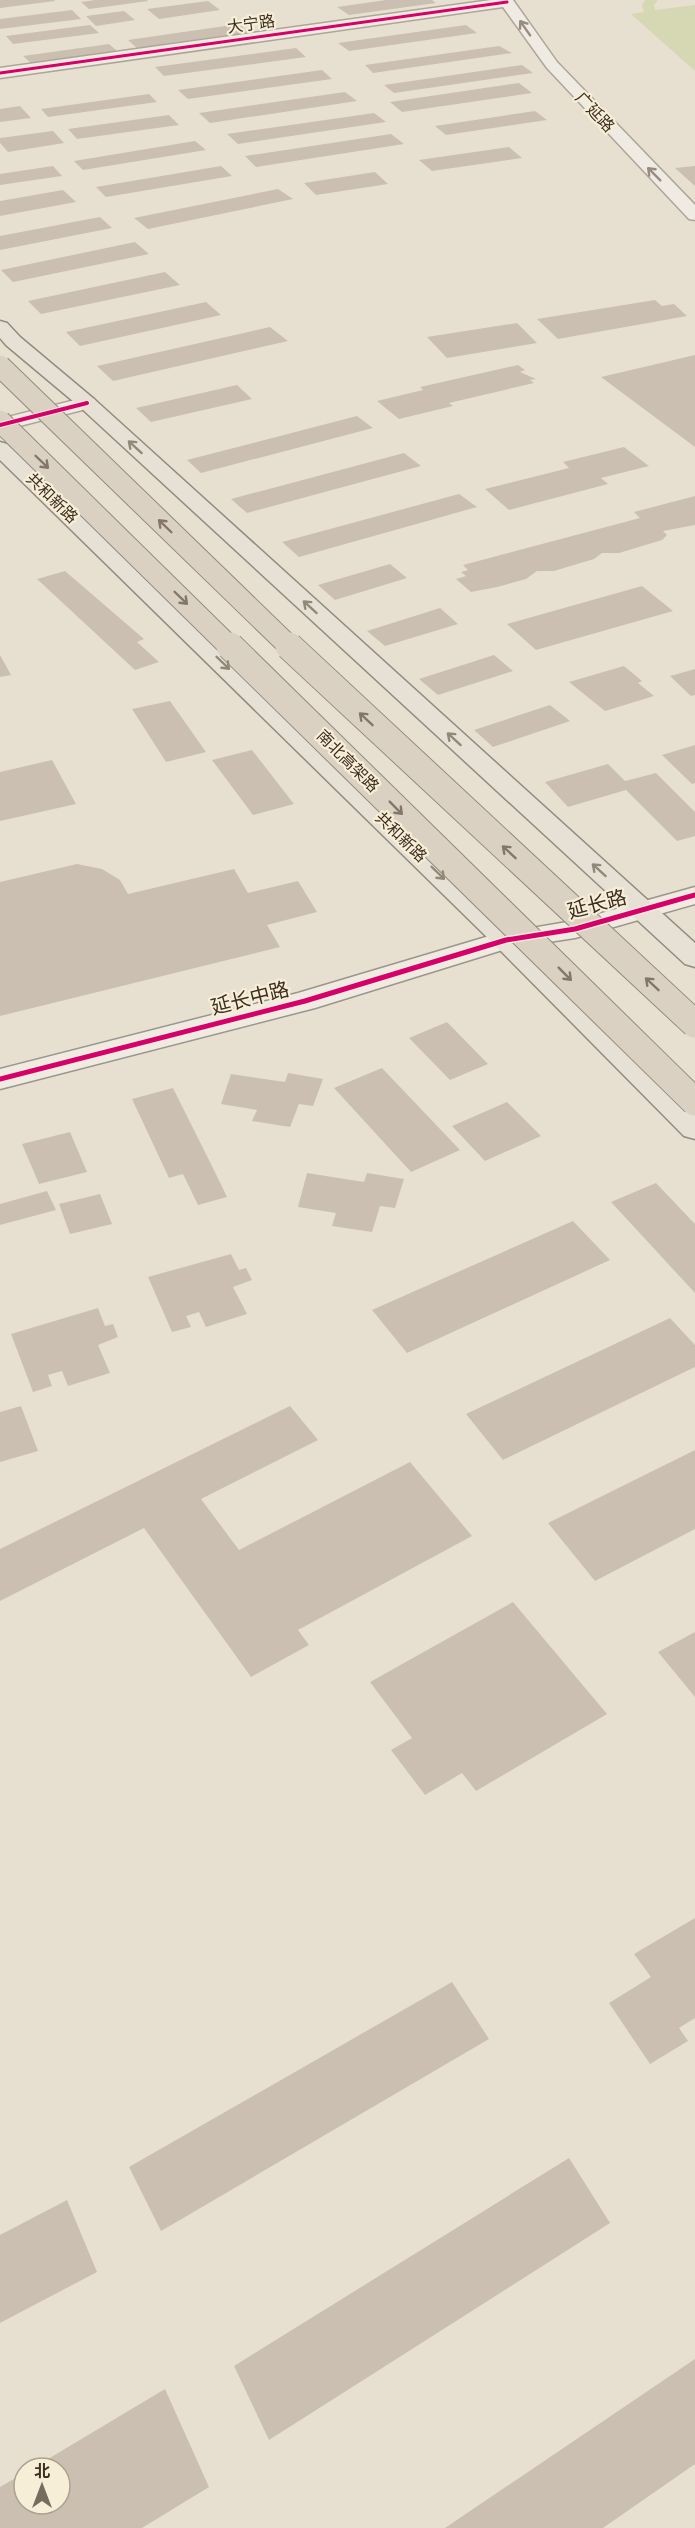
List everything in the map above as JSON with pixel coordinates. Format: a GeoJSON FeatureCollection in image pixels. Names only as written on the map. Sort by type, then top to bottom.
{"type":"FeatureCollection","features":[{"type":"Feature","properties":{"kind":"highway"},"geometry":{"type":"LineString","coordinates":[[0,366],[329,685],[695,1024]]}},
{"type":"Feature","properties":{"kind":"highway","name":"南北高架路"},"geometry":{"type":"LineString","coordinates":[[0,423],[695,1102]]}},
{"type":"Feature","properties":{"kind":"main road"},"geometry":{"type":"LineString","coordinates":[[0,327],[13,341],[87,403],[695,958]]}},
{"type":"Feature","properties":{"kind":"main road","name":"共和新路"},"geometry":{"type":"LineString","coordinates":[[0,448],[506,940],[695,1128]]}},
{"type":"Feature","properties":{"kind":"street","name":"大宁路"},"geometry":{"type":"LineString","coordinates":[[0,73],[506,1]]}},
{"type":"Feature","properties":{"kind":"street","name":"广延路"},"geometry":{"type":"LineString","coordinates":[[506,1],[552,65],[695,215]]}},
{"type":"Feature","properties":{"kind":"street"},"geometry":{"type":"LineString","coordinates":[[0,423],[87,403]]}},
{"type":"Feature","properties":{"kind":"street","name":"延长路"},"geometry":{"type":"LineString","coordinates":[[506,940],[575,928],[695,895]]}},
{"type":"Feature","properties":{"kind":"street","name":"延长中路"},"geometry":{"type":"LineString","coordinates":[[0,1079],[305,1001],[506,940]]}},
{"type":"Feature","properties":{"kind":"green space"},"geometry":{"type":"Polygon","coordinates":[[[645,0],[658,0],[654,5],[655,10],[695,5],[695,71],[631,14],[644,12],[642,5],[645,0]]]}},
{"type":"Feature","properties":{"kind":"building"},"geometry":{"type":"Polygon","coordinates":[[[0,0],[54,0],[55,1],[0,8],[0,0]]]}},
{"type":"Feature","properties":{"kind":"building"},"geometry":{"type":"Polygon","coordinates":[[[386,0],[432,0],[436,3],[349,15],[337,7],[386,0]]]}},
{"type":"Feature","properties":{"kind":"building"},"geometry":{"type":"Polygon","coordinates":[[[148,1],[89,9],[81,2],[148,1]]]}},
{"type":"Feature","properties":{"kind":"building"},"geometry":{"type":"Polygon","coordinates":[[[208,1],[220,10],[159,19],[147,9],[208,1]]]}},
{"type":"Feature","properties":{"kind":"building"},"geometry":{"type":"Polygon","coordinates":[[[72,10],[81,19],[0,29],[0,19],[72,10]]]}},
{"type":"Feature","properties":{"kind":"building"},"geometry":{"type":"Polygon","coordinates":[[[124,11],[135,20],[96,26],[86,16],[124,11]]]}},
{"type":"Feature","properties":{"kind":"building"},"geometry":{"type":"Polygon","coordinates":[[[239,24],[249,32],[137,48],[128,40],[239,24]]]}},
{"type":"Feature","properties":{"kind":"building"},"geometry":{"type":"Polygon","coordinates":[[[90,25],[99,33],[13,44],[6,36],[90,25]]]}},
{"type":"Feature","properties":{"kind":"building"},"geometry":{"type":"Polygon","coordinates":[[[466,25],[477,33],[349,51],[338,43],[466,25]]]}},
{"type":"Feature","properties":{"kind":"building"},"geometry":{"type":"Polygon","coordinates":[[[109,44],[117,51],[31,63],[23,56],[109,44]]]}},
{"type":"Feature","properties":{"kind":"building"},"geometry":{"type":"Polygon","coordinates":[[[499,46],[512,53],[373,73],[365,65],[499,46]]]}},
{"type":"Feature","properties":{"kind":"building"},"geometry":{"type":"Polygon","coordinates":[[[296,48],[306,57],[164,76],[155,67],[296,48]]]}},
{"type":"Feature","properties":{"kind":"building"},"geometry":{"type":"Polygon","coordinates":[[[522,65],[533,73],[394,93],[384,85],[522,65]]]}},
{"type":"Feature","properties":{"kind":"building"},"geometry":{"type":"Polygon","coordinates":[[[322,70],[332,79],[188,99],[178,90],[322,70]]]}},
{"type":"Feature","properties":{"kind":"building"},"geometry":{"type":"Polygon","coordinates":[[[519,83],[532,93],[402,112],[390,102],[519,83]]]}},
{"type":"Feature","properties":{"kind":"building"},"geometry":{"type":"Polygon","coordinates":[[[345,92],[357,101],[210,123],[199,113],[345,92]]]}},
{"type":"Feature","properties":{"kind":"building"},"geometry":{"type":"Polygon","coordinates":[[[149,94],[157,102],[48,117],[41,109],[149,94]]]}},
{"type":"Feature","properties":{"kind":"building"},"geometry":{"type":"Polygon","coordinates":[[[20,106],[31,118],[0,122],[0,109],[20,106]]]}},
{"type":"Feature","properties":{"kind":"building"},"geometry":{"type":"Polygon","coordinates":[[[535,111],[547,120],[446,135],[435,126],[535,111]]]}},
{"type":"Feature","properties":{"kind":"building"},"geometry":{"type":"Polygon","coordinates":[[[374,113],[386,122],[238,144],[227,134],[374,113]]]}},
{"type":"Feature","properties":{"kind":"building"},"geometry":{"type":"Polygon","coordinates":[[[169,115],[179,125],[77,139],[68,129],[169,115]]]}},
{"type":"Feature","properties":{"kind":"building"},"geometry":{"type":"Polygon","coordinates":[[[53,131],[64,143],[8,152],[0,143],[0,138],[53,131]]]}},
{"type":"Feature","properties":{"kind":"building"},"geometry":{"type":"Polygon","coordinates":[[[391,134],[404,144],[256,167],[245,156],[391,134]]]}},
{"type":"Feature","properties":{"kind":"building"},"geometry":{"type":"Polygon","coordinates":[[[195,141],[206,150],[83,170],[74,161],[195,141]]]}},
{"type":"Feature","properties":{"kind":"building"},"geometry":{"type":"Polygon","coordinates":[[[509,147],[522,158],[432,171],[419,160],[509,147]]]}},
{"type":"Feature","properties":{"kind":"building"},"geometry":{"type":"Polygon","coordinates":[[[53,166],[62,176],[0,185],[0,174],[53,166]]]}},
{"type":"Feature","properties":{"kind":"building"},"geometry":{"type":"Polygon","coordinates":[[[221,166],[232,176],[106,197],[96,187],[221,166]]]}},
{"type":"Feature","properties":{"kind":"building"},"geometry":{"type":"Polygon","coordinates":[[[695,166],[695,186],[675,168],[695,166]]]}},
{"type":"Feature","properties":{"kind":"building"},"geometry":{"type":"Polygon","coordinates":[[[375,172],[388,184],[316,195],[304,183],[375,172]]]}},
{"type":"Feature","properties":{"kind":"building"},"geometry":{"type":"Polygon","coordinates":[[[278,189],[293,199],[148,229],[134,218],[278,189]]]}},
{"type":"Feature","properties":{"kind":"building"},"geometry":{"type":"Polygon","coordinates":[[[63,190],[76,202],[0,216],[0,201],[63,190]]]}},
{"type":"Feature","properties":{"kind":"building"},"geometry":{"type":"Polygon","coordinates":[[[100,217],[112,228],[0,250],[0,236],[100,217]]]}},
{"type":"Feature","properties":{"kind":"building"},"geometry":{"type":"Polygon","coordinates":[[[135,242],[149,254],[13,282],[1,270],[135,242]]]}},
{"type":"Feature","properties":{"kind":"building"},"geometry":{"type":"Polygon","coordinates":[[[165,272],[180,285],[41,314],[28,301],[165,272]]]}},
{"type":"Feature","properties":{"kind":"building"},"geometry":{"type":"Polygon","coordinates":[[[655,300],[662,306],[674,304],[687,316],[558,339],[537,319],[655,300]]]}},
{"type":"Feature","properties":{"kind":"building"},"geometry":{"type":"Polygon","coordinates":[[[206,302],[221,315],[80,346],[66,332],[206,302]]]}},
{"type":"Feature","properties":{"kind":"building"},"geometry":{"type":"Polygon","coordinates":[[[517,323],[537,343],[447,358],[427,337],[517,323]]]}},
{"type":"Feature","properties":{"kind":"building"},"geometry":{"type":"Polygon","coordinates":[[[270,327],[288,341],[113,381],[97,366],[270,327]]]}},
{"type":"Feature","properties":{"kind":"building"},"geometry":{"type":"Polygon","coordinates":[[[695,355],[695,447],[601,377],[695,355]]]}},
{"type":"Feature","properties":{"kind":"building"},"geometry":{"type":"Polygon","coordinates":[[[518,365],[525,370],[520,372],[536,379],[530,380],[534,383],[449,403],[453,406],[399,419],[377,401],[423,390],[420,387],[518,365]]]}},
{"type":"Feature","properties":{"kind":"building"},"geometry":{"type":"Polygon","coordinates":[[[237,385],[252,399],[151,422],[136,408],[237,385]]]}},
{"type":"Feature","properties":{"kind":"building"},"geometry":{"type":"Polygon","coordinates":[[[357,416],[373,428],[201,473],[187,460],[357,416]]]}},
{"type":"Feature","properties":{"kind":"building"},"geometry":{"type":"Polygon","coordinates":[[[624,447],[649,466],[601,478],[608,484],[509,510],[485,489],[569,468],[563,462],[624,447]]]}},
{"type":"Feature","properties":{"kind":"building"},"geometry":{"type":"Polygon","coordinates":[[[404,453],[421,466],[247,513],[231,499],[404,453]]]}},
{"type":"Feature","properties":{"kind":"building"},"geometry":{"type":"Polygon","coordinates":[[[459,494],[477,507],[299,557],[282,542],[459,494]]]}},
{"type":"Feature","properties":{"kind":"building"},"geometry":{"type":"Polygon","coordinates":[[[695,496],[695,525],[663,531],[667,535],[662,540],[619,553],[602,553],[594,559],[554,571],[537,571],[526,579],[471,592],[456,579],[466,576],[461,572],[468,570],[463,565],[640,518],[634,512],[695,496]]]}},
{"type":"Feature","properties":{"kind":"building"},"geometry":{"type":"Polygon","coordinates":[[[390,564],[407,578],[335,600],[318,585],[390,564]]]}},
{"type":"Feature","properties":{"kind":"building"},"geometry":{"type":"Polygon","coordinates":[[[65,571],[144,639],[137,642],[159,662],[135,670],[37,579],[65,571]]]}},
{"type":"Feature","properties":{"kind":"building"},"geometry":{"type":"Polygon","coordinates":[[[642,586],[673,611],[536,650],[507,624],[642,586]]]}},
{"type":"Feature","properties":{"kind":"building"},"geometry":{"type":"Polygon","coordinates":[[[440,608],[458,624],[385,646],[367,631],[440,608]]]}},
{"type":"Feature","properties":{"kind":"building"},"geometry":{"type":"Polygon","coordinates":[[[0,655],[11,675],[0,677],[0,655]]]}},
{"type":"Feature","properties":{"kind":"building"},"geometry":{"type":"Polygon","coordinates":[[[494,655],[513,671],[438,695],[419,679],[494,655]]]}},
{"type":"Feature","properties":{"kind":"building"},"geometry":{"type":"Polygon","coordinates":[[[624,666],[642,681],[638,683],[654,696],[605,711],[569,682],[624,666]]]}},
{"type":"Feature","properties":{"kind":"building"},"geometry":{"type":"Polygon","coordinates":[[[695,669],[695,695],[691,696],[670,676],[695,669]]]}},
{"type":"Feature","properties":{"kind":"building"},"geometry":{"type":"Polygon","coordinates":[[[170,701],[206,752],[166,762],[132,709],[170,701]]]}},
{"type":"Feature","properties":{"kind":"building"},"geometry":{"type":"Polygon","coordinates":[[[550,705],[570,721],[493,747],[474,730],[550,705]]]}},
{"type":"Feature","properties":{"kind":"building"},"geometry":{"type":"Polygon","coordinates":[[[695,745],[695,783],[692,784],[662,755],[695,745]]]}},
{"type":"Feature","properties":{"kind":"building"},"geometry":{"type":"Polygon","coordinates":[[[252,750],[294,804],[253,815],[212,760],[252,750]]]}},
{"type":"Feature","properties":{"kind":"building"},"geometry":{"type":"Polygon","coordinates":[[[52,760],[76,804],[0,821],[0,772],[52,760]]]}},
{"type":"Feature","properties":{"kind":"building"},"geometry":{"type":"Polygon","coordinates":[[[608,764],[625,781],[656,773],[695,812],[695,836],[677,841],[626,790],[568,807],[545,782],[608,764]]]}},
{"type":"Feature","properties":{"kind":"building"},"geometry":{"type":"Polygon","coordinates":[[[77,864],[102,869],[120,880],[128,894],[234,869],[248,893],[298,881],[317,912],[267,925],[280,947],[0,1016],[0,882],[77,864]]]}},
{"type":"Feature","properties":{"kind":"building"},"geometry":{"type":"Polygon","coordinates":[[[447,1022],[488,1064],[450,1080],[409,1038],[447,1022]]]}},
{"type":"Feature","properties":{"kind":"building"},"geometry":{"type":"Polygon","coordinates":[[[382,1068],[460,1150],[411,1172],[334,1088],[382,1068]]]}},
{"type":"Feature","properties":{"kind":"building"},"geometry":{"type":"Polygon","coordinates":[[[288,1073],[323,1079],[313,1106],[299,1104],[290,1127],[252,1121],[257,1110],[221,1104],[231,1074],[285,1082],[288,1073]]]}},
{"type":"Feature","properties":{"kind":"building"},"geometry":{"type":"Polygon","coordinates":[[[173,1088],[227,1197],[198,1205],[183,1174],[169,1178],[132,1099],[173,1088]]]}},
{"type":"Feature","properties":{"kind":"building"},"geometry":{"type":"Polygon","coordinates":[[[507,1102],[541,1136],[485,1161],[452,1126],[507,1102]]]}},
{"type":"Feature","properties":{"kind":"building"},"geometry":{"type":"Polygon","coordinates":[[[70,1132],[87,1172],[39,1184],[22,1144],[70,1132]]]}},
{"type":"Feature","properties":{"kind":"building"},"geometry":{"type":"Polygon","coordinates":[[[307,1173],[364,1182],[367,1173],[404,1179],[395,1208],[380,1206],[372,1232],[332,1226],[336,1213],[298,1207],[307,1173]]]}},
{"type":"Feature","properties":{"kind":"building"},"geometry":{"type":"Polygon","coordinates":[[[656,1183],[695,1224],[695,1293],[611,1202],[656,1183]]]}},
{"type":"Feature","properties":{"kind":"building"},"geometry":{"type":"Polygon","coordinates":[[[47,1191],[56,1210],[0,1225],[0,1204],[47,1191]]]}},
{"type":"Feature","properties":{"kind":"building"},"geometry":{"type":"Polygon","coordinates":[[[100,1194],[112,1224],[70,1234],[59,1204],[100,1194]]]}},
{"type":"Feature","properties":{"kind":"building"},"geometry":{"type":"Polygon","coordinates":[[[573,1221],[610,1260],[407,1353],[372,1310],[573,1221]]]}},
{"type":"Feature","properties":{"kind":"building"},"geometry":{"type":"Polygon","coordinates":[[[231,1254],[239,1270],[246,1268],[252,1280],[233,1287],[247,1314],[206,1327],[199,1312],[186,1316],[191,1327],[172,1332],[148,1277],[231,1254]]]}},
{"type":"Feature","properties":{"kind":"building"},"geometry":{"type":"Polygon","coordinates":[[[98,1308],[105,1326],[113,1324],[118,1337],[98,1345],[110,1373],[68,1386],[62,1371],[48,1375],[52,1386],[33,1392],[11,1334],[98,1308]]]}},
{"type":"Feature","properties":{"kind":"building"},"geometry":{"type":"Polygon","coordinates":[[[670,1318],[695,1345],[695,1367],[503,1460],[466,1414],[670,1318]]]}},
{"type":"Feature","properties":{"kind":"building"},"geometry":{"type":"Polygon","coordinates":[[[21,1406],[38,1451],[0,1462],[0,1412],[21,1406]]]}},
{"type":"Feature","properties":{"kind":"building"},"geometry":{"type":"Polygon","coordinates":[[[290,1406],[318,1440],[201,1499],[239,1550],[410,1462],[472,1536],[298,1630],[309,1645],[251,1677],[144,1528],[0,1601],[0,1549],[290,1406]]]}},
{"type":"Feature","properties":{"kind":"building"},"geometry":{"type":"Polygon","coordinates":[[[695,1450],[695,1529],[595,1581],[548,1523],[695,1450]]]}},
{"type":"Feature","properties":{"kind":"building"},"geometry":{"type":"Polygon","coordinates":[[[513,1602],[607,1714],[476,1791],[462,1773],[425,1795],[391,1750],[412,1738],[370,1682],[513,1602]]]}},
{"type":"Feature","properties":{"kind":"building"},"geometry":{"type":"Polygon","coordinates":[[[695,1632],[695,1697],[658,1652],[695,1632]]]}},
{"type":"Feature","properties":{"kind":"building"},"geometry":{"type":"Polygon","coordinates":[[[695,1918],[695,2018],[679,2028],[688,2041],[650,2064],[609,2003],[651,1977],[634,1954],[695,1918]]]}},
{"type":"Feature","properties":{"kind":"building"},"geometry":{"type":"Polygon","coordinates":[[[452,1982],[489,2039],[161,2231],[129,2167],[452,1982]]]}},
{"type":"Feature","properties":{"kind":"building"},"geometry":{"type":"Polygon","coordinates":[[[569,2158],[610,2223],[269,2440],[234,2366],[569,2158]]]}},
{"type":"Feature","properties":{"kind":"building"},"geometry":{"type":"Polygon","coordinates":[[[67,2200],[97,2272],[0,2323],[0,2235],[67,2200]]]}},
{"type":"Feature","properties":{"kind":"building"},"geometry":{"type":"Polygon","coordinates":[[[695,2359],[695,2464],[603,2528],[445,2528],[695,2359]]]}},
{"type":"Feature","properties":{"kind":"building"},"geometry":{"type":"Polygon","coordinates":[[[165,2389],[209,2487],[142,2528],[0,2528],[0,2487],[12,2480],[12,2516],[72,2516],[72,2456],[53,2456],[165,2389]]]}},
{"type":"Feature","properties":{"kind":"cycle path"},"geometry":{"type":"LineString","coordinates":[[0,73],[507,2]]}},
{"type":"Feature","properties":{"kind":"cycle path"},"geometry":{"type":"LineString","coordinates":[[0,425],[87,403]]}},
{"type":"Feature","properties":{"kind":"cycle path"},"geometry":{"type":"LineString","coordinates":[[0,1079],[305,1001],[506,940],[575,929],[695,895]]}}]}
